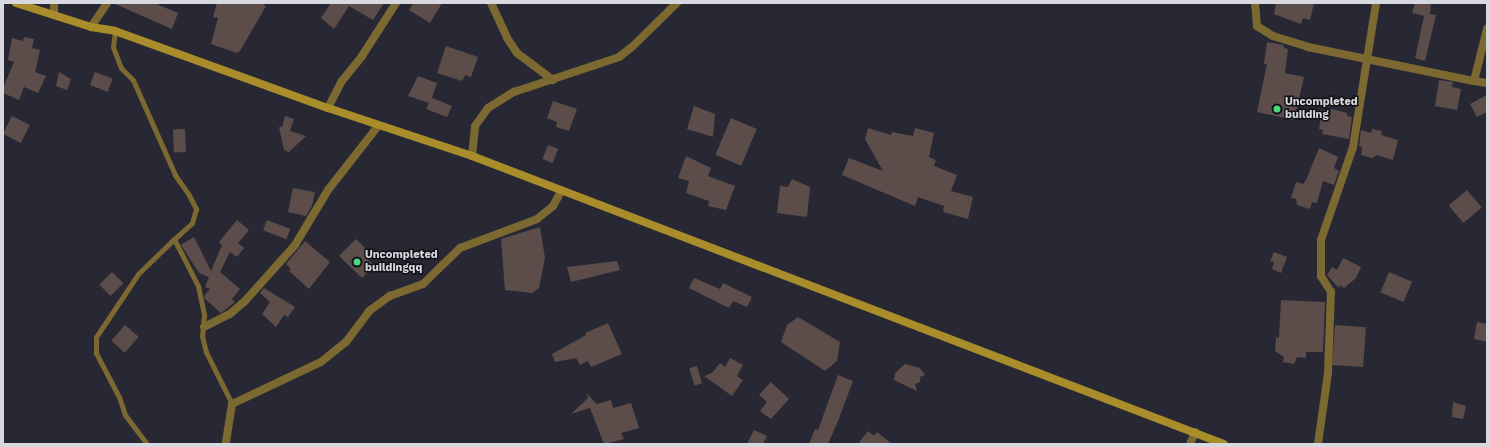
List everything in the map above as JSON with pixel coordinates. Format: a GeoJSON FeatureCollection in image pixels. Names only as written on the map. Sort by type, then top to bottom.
{"type":"FeatureCollection","features":[{"type":"Feature","properties":{"kind":"main road"},"geometry":{"type":"LineString","coordinates":[[16,3],[91,27],[115,30],[378,126],[472,156],[1224,444]]}},
{"type":"Feature","properties":{"kind":"street"},"geometry":{"type":"LineString","coordinates":[[54,3],[54,14]]}},
{"type":"Feature","properties":{"kind":"street"},"geometry":{"type":"LineString","coordinates":[[91,27],[107,3]]}},
{"type":"Feature","properties":{"kind":"street"},"geometry":{"type":"LineString","coordinates":[[328,108],[342,81],[362,56],[396,3]]}},
{"type":"Feature","properties":{"kind":"street"},"geometry":{"type":"LineString","coordinates":[[491,3],[507,38],[517,53],[553,80]]}},
{"type":"Feature","properties":{"kind":"street"},"geometry":{"type":"LineString","coordinates":[[472,156],[475,126],[488,108],[514,92],[618,57],[632,47],[677,3]]}},
{"type":"Feature","properties":{"kind":"street"},"geometry":{"type":"LineString","coordinates":[[1255,3],[1257,26],[1273,36],[1369,60],[1474,80],[1487,84]]}},
{"type":"Feature","properties":{"kind":"street"},"geometry":{"type":"LineString","coordinates":[[1318,444],[1328,373],[1332,292],[1321,276],[1321,240],[1351,153],[1369,60],[1376,3]]}},
{"type":"Feature","properties":{"kind":"street"},"geometry":{"type":"LineString","coordinates":[[1474,80],[1487,29]]}},
{"type":"Feature","properties":{"kind":"street"},"geometry":{"type":"LineString","coordinates":[[204,327],[230,314],[246,301],[295,245],[328,190],[378,126]]}},
{"type":"Feature","properties":{"kind":"street"},"geometry":{"type":"LineString","coordinates":[[226,442],[232,404],[321,362],[346,342],[369,311],[390,296],[423,284],[460,248],[481,242],[510,227],[537,219],[553,206],[562,190]]}},
{"type":"Feature","properties":{"kind":"street"},"geometry":{"type":"LineString","coordinates":[[1190,444],[1195,432]]}},
{"type":"Feature","properties":{"kind":"lane"},"geometry":{"type":"LineString","coordinates":[[115,30],[113,47],[121,68],[133,80],[172,168],[196,209],[192,223],[138,274],[96,337],[96,353],[119,397],[125,415],[147,444]]}},
{"type":"Feature","properties":{"kind":"lane"},"geometry":{"type":"LineString","coordinates":[[174,239],[198,286],[204,315],[202,336],[206,352],[232,404]]}},
{"type":"Feature","properties":{"kind":"building"},"geometry":{"type":"Polygon","coordinates":[[[113,3],[154,3],[178,13],[172,29],[113,3]]]}},
{"type":"Feature","properties":{"kind":"building"},"geometry":{"type":"Polygon","coordinates":[[[217,3],[261,3],[266,6],[240,51],[237,53],[211,44],[218,18],[213,17],[217,3]]]}},
{"type":"Feature","properties":{"kind":"building"},"geometry":{"type":"Polygon","coordinates":[[[331,3],[384,3],[373,20],[349,6],[334,29],[321,18],[331,3]]]}},
{"type":"Feature","properties":{"kind":"building"},"geometry":{"type":"Polygon","coordinates":[[[413,3],[442,3],[430,23],[409,10],[413,3]]]}},
{"type":"Feature","properties":{"kind":"building"},"geometry":{"type":"Polygon","coordinates":[[[1276,3],[1314,3],[1310,20],[1303,18],[1301,24],[1274,14],[1276,3]]]}},
{"type":"Feature","properties":{"kind":"building"},"geometry":{"type":"Polygon","coordinates":[[[1415,3],[1431,3],[1430,14],[1436,15],[1425,61],[1415,58],[1424,16],[1412,13],[1415,3]]]}},
{"type":"Feature","properties":{"kind":"building"},"geometry":{"type":"Polygon","coordinates":[[[24,37],[34,39],[32,48],[40,50],[35,72],[46,76],[38,93],[24,87],[19,100],[3,93],[3,88],[14,62],[8,60],[12,38],[23,41],[24,37]]]}},
{"type":"Feature","properties":{"kind":"building"},"geometry":{"type":"Polygon","coordinates":[[[1267,42],[1284,45],[1284,48],[1288,49],[1285,73],[1304,77],[1294,120],[1257,112],[1267,64],[1264,64],[1267,42]]]}},
{"type":"Feature","properties":{"kind":"building"},"geometry":{"type":"Polygon","coordinates":[[[446,46],[478,57],[471,77],[465,75],[462,81],[437,73],[446,46]]]}},
{"type":"Feature","properties":{"kind":"building"},"geometry":{"type":"Polygon","coordinates":[[[59,72],[71,79],[67,90],[56,86],[59,72]]]}},
{"type":"Feature","properties":{"kind":"building"},"geometry":{"type":"Polygon","coordinates":[[[95,72],[113,79],[108,92],[90,85],[95,72]]]}},
{"type":"Feature","properties":{"kind":"building"},"geometry":{"type":"Polygon","coordinates":[[[418,76],[437,83],[432,98],[452,106],[447,117],[426,109],[429,103],[408,96],[418,76]]]}},
{"type":"Feature","properties":{"kind":"building"},"geometry":{"type":"Polygon","coordinates":[[[1439,80],[1453,82],[1452,87],[1461,89],[1457,110],[1435,106],[1439,80]]]}},
{"type":"Feature","properties":{"kind":"building"},"geometry":{"type":"Polygon","coordinates":[[[1487,95],[1487,112],[1477,117],[1470,104],[1487,95]]]}},
{"type":"Feature","properties":{"kind":"building"},"geometry":{"type":"Polygon","coordinates":[[[553,101],[577,109],[569,131],[556,127],[557,122],[547,118],[553,101]]]}},
{"type":"Feature","properties":{"kind":"building"},"geometry":{"type":"Polygon","coordinates":[[[694,106],[715,114],[713,137],[687,129],[694,106]]]}},
{"type":"Feature","properties":{"kind":"building"},"geometry":{"type":"Polygon","coordinates":[[[1331,109],[1347,113],[1347,116],[1352,117],[1349,139],[1322,134],[1323,130],[1319,129],[1322,113],[1330,115],[1331,109]]]}},
{"type":"Feature","properties":{"kind":"building"},"geometry":{"type":"Polygon","coordinates":[[[12,116],[30,125],[21,143],[3,134],[12,116]]]}},
{"type":"Feature","properties":{"kind":"building"},"geometry":{"type":"Polygon","coordinates":[[[285,116],[294,119],[290,131],[306,136],[289,152],[284,150],[279,127],[282,127],[285,116]]]}},
{"type":"Feature","properties":{"kind":"building"},"geometry":{"type":"Polygon","coordinates":[[[731,118],[757,129],[741,166],[715,155],[731,118]]]}},
{"type":"Feature","properties":{"kind":"building"},"geometry":{"type":"Polygon","coordinates":[[[868,128],[891,135],[892,132],[913,136],[915,128],[934,133],[929,157],[936,160],[934,166],[957,175],[951,191],[973,197],[968,219],[943,212],[944,206],[918,197],[915,206],[842,175],[849,158],[883,171],[865,139],[868,128]]]}},
{"type":"Feature","properties":{"kind":"building"},"geometry":{"type":"Polygon","coordinates":[[[173,129],[185,129],[186,152],[174,152],[173,129]]]}},
{"type":"Feature","properties":{"kind":"building"},"geometry":{"type":"Polygon","coordinates":[[[1372,129],[1382,131],[1381,135],[1398,140],[1393,160],[1377,155],[1372,158],[1361,155],[1362,147],[1359,146],[1361,130],[1371,133],[1372,129]]]}},
{"type":"Feature","properties":{"kind":"building"},"geometry":{"type":"Polygon","coordinates":[[[548,145],[558,149],[553,163],[542,159],[548,145]]]}},
{"type":"Feature","properties":{"kind":"building"},"geometry":{"type":"Polygon","coordinates":[[[1319,148],[1338,157],[1334,168],[1339,171],[1334,185],[1323,181],[1317,203],[1312,202],[1310,209],[1297,205],[1296,199],[1291,198],[1296,182],[1303,184],[1306,180],[1319,148]]]}},
{"type":"Feature","properties":{"kind":"building"},"geometry":{"type":"Polygon","coordinates":[[[686,156],[711,168],[708,176],[735,186],[726,210],[708,206],[709,201],[686,193],[689,181],[678,178],[686,156]]]}},
{"type":"Feature","properties":{"kind":"building"},"geometry":{"type":"Polygon","coordinates":[[[792,179],[810,187],[807,217],[777,213],[780,186],[788,187],[792,179]]]}},
{"type":"Feature","properties":{"kind":"building"},"geometry":{"type":"Polygon","coordinates":[[[293,188],[315,192],[312,206],[306,216],[288,212],[293,188]]]}},
{"type":"Feature","properties":{"kind":"building"},"geometry":{"type":"Polygon","coordinates":[[[1467,190],[1482,208],[1463,223],[1449,205],[1467,190]]]}},
{"type":"Feature","properties":{"kind":"building"},"geometry":{"type":"Polygon","coordinates":[[[237,220],[249,230],[238,243],[244,248],[237,257],[230,252],[220,272],[240,289],[232,299],[235,302],[221,313],[205,299],[204,296],[210,289],[205,287],[209,277],[199,273],[181,245],[194,237],[211,271],[222,245],[219,242],[237,220]]]}},
{"type":"Feature","properties":{"kind":"building"},"geometry":{"type":"Polygon","coordinates":[[[267,220],[290,229],[286,239],[263,230],[267,220]]]}},
{"type":"Feature","properties":{"kind":"building"},"geometry":{"type":"Polygon","coordinates":[[[540,227],[545,258],[539,288],[532,293],[505,290],[501,239],[540,227]]]}},
{"type":"Feature","properties":{"kind":"building","name":"Uncompleted buildingqq"},"geometry":{"type":"Polygon","coordinates":[[[356,239],[367,250],[365,253],[368,256],[366,258],[374,265],[362,278],[339,256],[356,239]]]}},
{"type":"Feature","properties":{"kind":"building"},"geometry":{"type":"Polygon","coordinates":[[[305,241],[330,262],[309,289],[289,271],[291,269],[286,264],[305,241]]]}},
{"type":"Feature","properties":{"kind":"building"},"geometry":{"type":"Polygon","coordinates":[[[1274,252],[1287,257],[1281,273],[1272,269],[1274,262],[1270,261],[1274,252]]]}},
{"type":"Feature","properties":{"kind":"building"},"geometry":{"type":"Polygon","coordinates":[[[1343,258],[1361,267],[1356,278],[1344,288],[1340,285],[1339,288],[1327,275],[1332,267],[1337,270],[1343,258]]]}},
{"type":"Feature","properties":{"kind":"building"},"geometry":{"type":"Polygon","coordinates":[[[617,261],[620,270],[571,282],[567,267],[617,261]]]}},
{"type":"Feature","properties":{"kind":"building"},"geometry":{"type":"Polygon","coordinates":[[[112,272],[123,283],[111,296],[99,285],[112,272]]]}},
{"type":"Feature","properties":{"kind":"building"},"geometry":{"type":"Polygon","coordinates":[[[1389,272],[1412,282],[1403,302],[1380,292],[1389,272]]]}},
{"type":"Feature","properties":{"kind":"building"},"geometry":{"type":"Polygon","coordinates":[[[694,278],[720,289],[723,283],[752,297],[747,307],[733,301],[729,308],[689,288],[694,278]]]}},
{"type":"Feature","properties":{"kind":"building"},"geometry":{"type":"Polygon","coordinates":[[[264,288],[295,307],[288,317],[284,315],[276,327],[262,314],[270,302],[260,293],[264,288]]]}},
{"type":"Feature","properties":{"kind":"building"},"geometry":{"type":"Polygon","coordinates":[[[1281,300],[1325,302],[1323,352],[1306,352],[1306,358],[1297,357],[1294,364],[1283,362],[1284,357],[1275,351],[1276,337],[1279,338],[1281,300]]]}},
{"type":"Feature","properties":{"kind":"building"},"geometry":{"type":"Polygon","coordinates":[[[798,317],[840,342],[837,361],[825,371],[781,342],[787,325],[798,317]]]}},
{"type":"Feature","properties":{"kind":"building"},"geometry":{"type":"Polygon","coordinates":[[[1477,322],[1487,324],[1487,342],[1474,339],[1477,322]]]}},
{"type":"Feature","properties":{"kind":"building"},"geometry":{"type":"Polygon","coordinates":[[[608,323],[622,354],[591,367],[588,361],[580,365],[576,358],[555,362],[552,354],[586,335],[585,333],[608,323]]]}},
{"type":"Feature","properties":{"kind":"building"},"geometry":{"type":"Polygon","coordinates":[[[125,325],[139,337],[125,353],[111,341],[125,325]]]}},
{"type":"Feature","properties":{"kind":"building"},"geometry":{"type":"Polygon","coordinates":[[[1335,325],[1366,327],[1363,367],[1332,365],[1335,325]]]}},
{"type":"Feature","properties":{"kind":"building"},"geometry":{"type":"Polygon","coordinates":[[[730,358],[743,365],[737,376],[743,380],[732,396],[704,376],[712,373],[720,363],[725,367],[730,358]]]}},
{"type":"Feature","properties":{"kind":"building"},"geometry":{"type":"Polygon","coordinates":[[[905,364],[920,368],[925,375],[920,377],[920,382],[915,384],[917,391],[894,380],[895,373],[905,364]]]}},
{"type":"Feature","properties":{"kind":"building"},"geometry":{"type":"Polygon","coordinates":[[[697,366],[702,383],[694,386],[689,368],[697,366]]]}},
{"type":"Feature","properties":{"kind":"building"},"geometry":{"type":"Polygon","coordinates":[[[838,375],[853,381],[838,421],[828,444],[809,444],[815,429],[818,430],[838,375]]]}},
{"type":"Feature","properties":{"kind":"building"},"geometry":{"type":"Polygon","coordinates":[[[771,382],[789,399],[771,419],[760,411],[767,402],[759,395],[771,382]]]}},
{"type":"Feature","properties":{"kind":"building"},"geometry":{"type":"Polygon","coordinates":[[[586,393],[597,404],[611,400],[613,408],[631,403],[639,428],[621,433],[624,439],[604,444],[590,408],[571,414],[588,398],[586,393]]]}},
{"type":"Feature","properties":{"kind":"building"},"geometry":{"type":"Polygon","coordinates":[[[1453,402],[1466,406],[1463,419],[1452,417],[1453,402]]]}},
{"type":"Feature","properties":{"kind":"building"},"geometry":{"type":"Polygon","coordinates":[[[754,430],[767,436],[763,444],[747,444],[754,430]]]}},
{"type":"Feature","properties":{"kind":"building"},"geometry":{"type":"Polygon","coordinates":[[[868,431],[874,436],[877,432],[892,444],[858,444],[868,431]]]}},
{"type":"Feature","properties":{"kind":"place","name":"Uncompleted building"},"geometry":{"type":"Point","coordinates":[1277,109]}},
{"type":"Feature","properties":{"kind":"place","name":"Uncompleted buildingqq"},"geometry":{"type":"Point","coordinates":[357,262]}}]}
